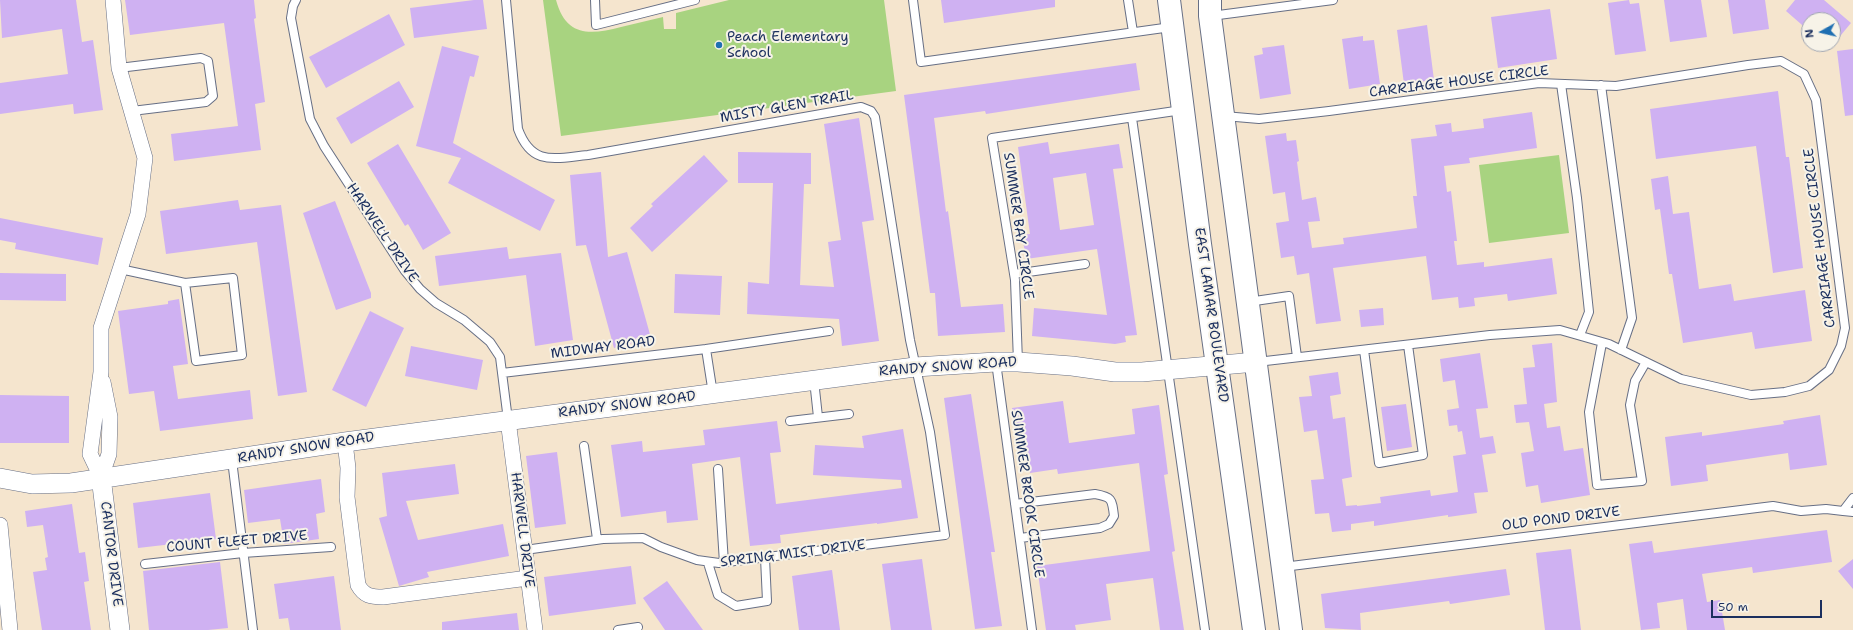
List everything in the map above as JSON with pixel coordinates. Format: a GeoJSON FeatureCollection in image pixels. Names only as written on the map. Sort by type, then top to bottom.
{"type":"FeatureCollection","features":[{"type":"Feature","properties":{"kind":"main road","name":"EAST LAMAR BOULEVARD"},"geometry":{"type":"LineString","coordinates":[[1169,0],[1254,630]]}},
{"type":"Feature","properties":{"kind":"main road"},"geometry":{"type":"LineString","coordinates":[[1210,8],[1291,630]]}},
{"type":"Feature","properties":{"kind":"street"},"geometry":{"type":"LineString","coordinates":[[101,477],[90,454],[100,372],[101,328],[138,214],[145,158],[119,68],[113,0]]}},
{"type":"Feature","properties":{"kind":"street","name":"RANDY SNOW ROAD"},"geometry":{"type":"LineString","coordinates":[[0,478],[32,484],[71,483],[101,477],[232,460],[345,442],[915,367],[1018,362],[1072,366],[1115,372],[1168,371],[1256,362]]}},
{"type":"Feature","properties":{"kind":"street","name":"HARWELL DRIVE"},"geometry":{"type":"LineString","coordinates":[[508,420],[535,630]]}},
{"type":"Feature","properties":{"kind":"street"},"geometry":{"type":"LineString","coordinates":[[345,442],[348,468],[347,497],[358,585],[362,592],[367,596],[376,597],[528,578]]}},
{"type":"Feature","properties":{"kind":"street","name":"CANTOR DRIVE"},"geometry":{"type":"LineString","coordinates":[[101,477],[120,630]]}},
{"type":"Feature","properties":{"kind":"street"},"geometry":{"type":"LineString","coordinates":[[0,525],[3,586],[10,630]]}},
{"type":"Feature","properties":{"kind":"lane","name":"HARWELL DRIVE"},"geometry":{"type":"LineString","coordinates":[[296,0],[293,6],[291,18],[310,119],[324,146],[405,271],[420,289],[436,303],[464,320],[490,342],[500,357],[508,420]]}},
{"type":"Feature","properties":{"kind":"lane","name":"MISTY GLEN TRAIL"},"geometry":{"type":"LineString","coordinates":[[506,0],[518,129],[526,146],[533,153],[541,157],[549,158],[588,155],[861,107],[871,111],[874,117],[910,340],[930,432],[945,535]]}},
{"type":"Feature","properties":{"kind":"lane"},"geometry":{"type":"LineString","coordinates":[[595,0],[596,25],[695,0]]}},
{"type":"Feature","properties":{"kind":"lane"},"geometry":{"type":"LineString","coordinates":[[912,0],[922,62],[1172,27]]}},
{"type":"Feature","properties":{"kind":"lane"},"geometry":{"type":"LineString","coordinates":[[1128,0],[1133,32]]}},
{"type":"Feature","properties":{"kind":"lane"},"geometry":{"type":"LineString","coordinates":[[1210,8],[1333,0]]}},
{"type":"Feature","properties":{"kind":"lane"},"geometry":{"type":"LineString","coordinates":[[119,68],[201,58],[208,61],[213,96],[206,102],[132,111]]}},
{"type":"Feature","properties":{"kind":"lane","name":"CARRIAGE HOUSE CIRCLE"},"geometry":{"type":"LineString","coordinates":[[1223,116],[1266,118],[1329,112],[1539,83],[1616,86],[1781,61],[1804,74],[1816,100],[1845,328],[1841,346],[1829,370],[1809,386],[1785,392],[1751,395],[1681,379],[1602,342],[1560,330],[1490,335],[1256,362]]}},
{"type":"Feature","properties":{"kind":"lane"},"geometry":{"type":"LineString","coordinates":[[1561,84],[1577,198],[1589,312],[1580,335]]}},
{"type":"Feature","properties":{"kind":"lane"},"geometry":{"type":"LineString","coordinates":[[1601,85],[1632,318],[1621,350]]}},
{"type":"Feature","properties":{"kind":"lane","name":"SUMMER BAY CIRCLE"},"geometry":{"type":"LineString","coordinates":[[1018,362],[1017,312],[1014,274],[992,138],[1184,110]]}},
{"type":"Feature","properties":{"kind":"lane"},"geometry":{"type":"LineString","coordinates":[[1132,118],[1205,630]]}},
{"type":"Feature","properties":{"kind":"lane"},"geometry":{"type":"LineString","coordinates":[[1014,274],[1085,264]]}},
{"type":"Feature","properties":{"kind":"lane"},"geometry":{"type":"LineString","coordinates":[[120,269],[185,283],[233,278],[242,355],[196,361],[185,283]]}},
{"type":"Feature","properties":{"kind":"lane"},"geometry":{"type":"LineString","coordinates":[[1248,302],[1289,296],[1298,357]]}},
{"type":"Feature","properties":{"kind":"lane","name":"MIDWAY ROAD"},"geometry":{"type":"LineString","coordinates":[[502,373],[706,349],[829,331]]}},
{"type":"Feature","properties":{"kind":"lane"},"geometry":{"type":"LineString","coordinates":[[1602,342],[1589,412],[1597,485],[1642,481],[1630,405],[1635,381],[1646,362]]}},
{"type":"Feature","properties":{"kind":"lane"},"geometry":{"type":"LineString","coordinates":[[1364,350],[1379,463],[1423,455],[1408,345]]}},
{"type":"Feature","properties":{"kind":"lane"},"geometry":{"type":"LineString","coordinates":[[706,349],[713,394]]}},
{"type":"Feature","properties":{"kind":"lane","name":"SUMMER BROOK CIRCLE"},"geometry":{"type":"LineString","coordinates":[[996,362],[1032,630]]}},
{"type":"Feature","properties":{"kind":"lane"},"geometry":{"type":"LineString","coordinates":[[814,380],[818,417]]}},
{"type":"Feature","properties":{"kind":"lane"},"geometry":{"type":"LineString","coordinates":[[790,420],[849,414]]}},
{"type":"Feature","properties":{"kind":"lane"},"geometry":{"type":"LineString","coordinates":[[584,446],[597,539]]}},
{"type":"Feature","properties":{"kind":"lane"},"geometry":{"type":"LineString","coordinates":[[232,460],[253,630]]}},
{"type":"Feature","properties":{"kind":"lane"},"geometry":{"type":"LineString","coordinates":[[718,469],[724,563]]}},
{"type":"Feature","properties":{"kind":"lane"},"geometry":{"type":"LineString","coordinates":[[1015,504],[1095,494],[1108,496],[1112,502],[1114,516],[1109,524],[1100,528],[1020,538]]}},
{"type":"Feature","properties":{"kind":"lane"},"geometry":{"type":"LineString","coordinates":[[1844,511],[1853,498]]}},
{"type":"Feature","properties":{"kind":"lane","name":"OLD POND DRIVE"},"geometry":{"type":"LineString","coordinates":[[1283,567],[1773,506],[1801,511],[1826,509],[1853,512]]}},
{"type":"Feature","properties":{"kind":"lane","name":"SPRING MIST DRIVE"},"geometry":{"type":"LineString","coordinates":[[525,550],[597,539],[643,538],[661,547],[708,563],[724,563],[945,535]]}},
{"type":"Feature","properties":{"kind":"lane","name":"COUNT FLEET DRIVE"},"geometry":{"type":"LineString","coordinates":[[145,564],[244,553],[331,547]]}},
{"type":"Feature","properties":{"kind":"lane"},"geometry":{"type":"LineString","coordinates":[[708,563],[718,595],[736,606],[767,601],[765,558]]}},
{"type":"Feature","properties":{"kind":"lane"},"geometry":{"type":"LineString","coordinates":[[618,630],[638,627]]}},
{"type":"Feature","properties":{"kind":"green space","name":"Peach Elementary School"},"geometry":{"type":"Polygon","coordinates":[[[543,0],[556,0],[560,12],[566,21],[573,27],[589,32],[610,30],[663,17],[664,29],[676,29],[676,13],[729,0],[884,0],[896,91],[561,136],[543,0]]]}},
{"type":"Feature","properties":{"kind":"green space"},"geometry":{"type":"Polygon","coordinates":[[[1559,155],[1569,233],[1489,243],[1479,165],[1559,155]]]}},
{"type":"Feature","properties":{"kind":"building"},"geometry":{"type":"Polygon","coordinates":[[[0,0],[76,0],[82,42],[93,40],[103,110],[74,114],[73,104],[0,114],[0,83],[68,74],[62,29],[2,38],[0,0]]]}},
{"type":"Feature","properties":{"kind":"building"},"geometry":{"type":"Polygon","coordinates":[[[125,0],[254,0],[256,18],[254,19],[265,102],[255,104],[261,150],[174,161],[171,134],[238,126],[224,23],[130,35],[125,0]]]}},
{"type":"Feature","properties":{"kind":"building"},"geometry":{"type":"Polygon","coordinates":[[[483,0],[487,29],[414,38],[410,8],[483,0]]]}},
{"type":"Feature","properties":{"kind":"building"},"geometry":{"type":"Polygon","coordinates":[[[941,0],[1055,0],[1055,7],[944,23],[941,0]]]}},
{"type":"Feature","properties":{"kind":"building"},"geometry":{"type":"Polygon","coordinates":[[[1629,0],[1630,4],[1639,3],[1646,51],[1615,55],[1608,3],[1629,0]]]}},
{"type":"Feature","properties":{"kind":"building"},"geometry":{"type":"Polygon","coordinates":[[[1664,0],[1701,0],[1707,37],[1670,42],[1664,0]]]}},
{"type":"Feature","properties":{"kind":"building"},"geometry":{"type":"Polygon","coordinates":[[[1728,0],[1765,0],[1769,29],[1733,34],[1728,0]]]}},
{"type":"Feature","properties":{"kind":"building"},"geometry":{"type":"Polygon","coordinates":[[[1795,0],[1824,0],[1838,12],[1801,12],[1801,24],[1786,11],[1795,0]]]}},
{"type":"Feature","properties":{"kind":"building"},"geometry":{"type":"Polygon","coordinates":[[[1550,9],[1557,59],[1498,68],[1491,17],[1550,9]]]}},
{"type":"Feature","properties":{"kind":"building"},"geometry":{"type":"Polygon","coordinates":[[[389,14],[405,45],[326,88],[309,57],[389,14]]]}},
{"type":"Feature","properties":{"kind":"building"},"geometry":{"type":"Polygon","coordinates":[[[1841,14],[1851,23],[1841,35],[1841,14]]]}},
{"type":"Feature","properties":{"kind":"building"},"geometry":{"type":"Polygon","coordinates":[[[1427,25],[1434,80],[1404,84],[1397,30],[1427,25]]]}},
{"type":"Feature","properties":{"kind":"building"},"geometry":{"type":"Polygon","coordinates":[[[1363,36],[1363,41],[1374,40],[1380,84],[1349,89],[1342,39],[1363,36]]]}},
{"type":"Feature","properties":{"kind":"building"},"geometry":{"type":"Polygon","coordinates":[[[1284,45],[1291,94],[1260,99],[1254,56],[1263,54],[1262,48],[1284,45]]]}},
{"type":"Feature","properties":{"kind":"building"},"geometry":{"type":"Polygon","coordinates":[[[442,46],[479,56],[474,77],[470,76],[453,143],[555,200],[540,231],[448,183],[461,158],[416,146],[442,46]]]}},
{"type":"Feature","properties":{"kind":"building"},"geometry":{"type":"Polygon","coordinates":[[[1853,49],[1853,115],[1845,116],[1837,52],[1841,52],[1841,50],[1853,49]]]}},
{"type":"Feature","properties":{"kind":"building"},"geometry":{"type":"Polygon","coordinates":[[[1136,63],[1140,90],[986,114],[985,111],[934,118],[946,212],[948,211],[961,307],[1003,304],[1005,332],[938,336],[935,293],[930,293],[904,95],[1136,63]]]}},
{"type":"Feature","properties":{"kind":"building"},"geometry":{"type":"Polygon","coordinates":[[[399,81],[414,107],[351,144],[336,118],[399,81]]]}},
{"type":"Feature","properties":{"kind":"building"},"geometry":{"type":"Polygon","coordinates":[[[1778,91],[1786,157],[1789,157],[1803,268],[1773,273],[1756,146],[1656,159],[1650,109],[1778,91]]]}},
{"type":"Feature","properties":{"kind":"building"},"geometry":{"type":"Polygon","coordinates":[[[1532,112],[1537,148],[1469,158],[1470,163],[1444,166],[1447,192],[1451,191],[1457,241],[1454,241],[1457,265],[1484,262],[1484,267],[1552,258],[1557,294],[1508,301],[1507,294],[1474,298],[1475,306],[1459,308],[1458,297],[1432,300],[1426,256],[1333,268],[1341,321],[1316,324],[1309,273],[1297,275],[1294,256],[1281,258],[1276,223],[1289,221],[1285,192],[1273,194],[1265,136],[1286,133],[1287,141],[1296,140],[1302,200],[1316,197],[1320,221],[1308,222],[1312,248],[1344,244],[1343,238],[1417,228],[1413,196],[1417,196],[1411,139],[1437,136],[1435,125],[1451,123],[1452,132],[1484,128],[1483,119],[1532,112]]]}},
{"type":"Feature","properties":{"kind":"building"},"geometry":{"type":"Polygon","coordinates":[[[859,118],[874,220],[862,222],[879,341],[842,346],[839,319],[747,314],[748,282],[769,284],[773,183],[738,183],[738,152],[811,153],[811,184],[804,184],[800,285],[834,287],[828,242],[841,240],[824,124],[859,118]]]}},
{"type":"Feature","properties":{"kind":"building"},"geometry":{"type":"Polygon","coordinates":[[[1048,142],[1050,154],[1119,144],[1123,168],[1113,169],[1137,335],[1125,336],[1126,342],[1115,344],[1032,336],[1034,308],[1107,315],[1097,249],[1026,259],[1022,235],[1030,234],[1018,147],[1048,142]],[[1086,173],[1053,178],[1060,230],[1094,225],[1086,173]]]}},
{"type":"Feature","properties":{"kind":"building"},"geometry":{"type":"Polygon","coordinates":[[[398,144],[451,233],[423,250],[408,224],[405,226],[367,163],[398,144]]]}},
{"type":"Feature","properties":{"kind":"building"},"geometry":{"type":"Polygon","coordinates":[[[704,155],[728,181],[652,252],[630,228],[653,206],[651,204],[704,155]]]}},
{"type":"Feature","properties":{"kind":"building"},"geometry":{"type":"Polygon","coordinates":[[[601,172],[608,257],[627,252],[651,338],[614,348],[586,245],[576,246],[570,175],[601,172]]]}},
{"type":"Feature","properties":{"kind":"building"},"geometry":{"type":"Polygon","coordinates":[[[1668,176],[1673,214],[1689,212],[1699,289],[1731,284],[1734,301],[1805,290],[1812,341],[1755,349],[1752,332],[1683,343],[1672,274],[1669,274],[1660,209],[1655,210],[1651,179],[1668,176]]]}},
{"type":"Feature","properties":{"kind":"building"},"geometry":{"type":"Polygon","coordinates":[[[238,200],[240,210],[281,205],[307,392],[278,396],[257,242],[166,254],[160,211],[238,200]]]}},
{"type":"Feature","properties":{"kind":"building"},"geometry":{"type":"Polygon","coordinates":[[[335,201],[371,293],[371,298],[336,310],[303,213],[335,201]]]}},
{"type":"Feature","properties":{"kind":"building"},"geometry":{"type":"Polygon","coordinates":[[[0,218],[103,238],[98,265],[15,249],[16,243],[0,240],[0,218]]]}},
{"type":"Feature","properties":{"kind":"building"},"geometry":{"type":"Polygon","coordinates":[[[507,247],[509,259],[561,253],[573,340],[535,346],[526,275],[439,286],[435,256],[507,247]]]}},
{"type":"Feature","properties":{"kind":"building"},"geometry":{"type":"Polygon","coordinates":[[[0,273],[66,274],[66,301],[0,300],[0,273]]]}},
{"type":"Feature","properties":{"kind":"building"},"geometry":{"type":"Polygon","coordinates":[[[675,274],[722,276],[720,315],[674,313],[675,274]]]}},
{"type":"Feature","properties":{"kind":"building"},"geometry":{"type":"Polygon","coordinates":[[[179,299],[188,364],[173,366],[178,399],[250,390],[253,419],[160,431],[154,391],[129,394],[118,311],[168,304],[168,301],[179,299]]]}},
{"type":"Feature","properties":{"kind":"building"},"geometry":{"type":"Polygon","coordinates":[[[1383,308],[1384,325],[1361,327],[1359,310],[1383,308]]]}},
{"type":"Feature","properties":{"kind":"building"},"geometry":{"type":"Polygon","coordinates":[[[370,311],[404,328],[366,407],[332,390],[370,311]]]}},
{"type":"Feature","properties":{"kind":"building"},"geometry":{"type":"Polygon","coordinates":[[[1552,343],[1557,402],[1544,404],[1547,428],[1560,426],[1564,451],[1583,448],[1590,495],[1541,503],[1538,485],[1526,487],[1521,453],[1534,451],[1529,422],[1516,423],[1514,405],[1527,404],[1523,368],[1535,367],[1532,345],[1552,343]]]}},
{"type":"Feature","properties":{"kind":"building"},"geometry":{"type":"Polygon","coordinates":[[[411,346],[483,360],[477,390],[405,376],[411,346]]]}},
{"type":"Feature","properties":{"kind":"building"},"geometry":{"type":"Polygon","coordinates":[[[1480,353],[1488,408],[1476,409],[1480,438],[1493,436],[1496,453],[1482,455],[1488,492],[1474,493],[1477,513],[1448,517],[1448,515],[1374,526],[1374,521],[1351,524],[1351,530],[1332,532],[1329,513],[1315,514],[1311,480],[1324,479],[1317,430],[1304,432],[1299,397],[1312,396],[1309,376],[1338,372],[1341,394],[1330,396],[1333,419],[1345,417],[1352,477],[1342,479],[1346,506],[1381,503],[1380,497],[1430,490],[1431,496],[1458,492],[1453,456],[1466,454],[1462,431],[1458,432],[1457,425],[1449,426],[1447,410],[1459,408],[1455,380],[1443,382],[1440,359],[1480,353]]]}},
{"type":"Feature","properties":{"kind":"building"},"geometry":{"type":"Polygon","coordinates":[[[971,394],[995,552],[991,552],[1002,626],[975,629],[944,398],[971,394]]]}},
{"type":"Feature","properties":{"kind":"building"},"geometry":{"type":"Polygon","coordinates":[[[0,395],[69,396],[69,443],[0,443],[0,395]]]}},
{"type":"Feature","properties":{"kind":"building"},"geometry":{"type":"Polygon","coordinates":[[[1063,401],[1069,443],[1135,434],[1132,409],[1159,405],[1168,474],[1164,475],[1175,551],[1172,552],[1184,630],[1160,630],[1153,578],[1106,584],[1111,620],[1075,625],[1076,630],[1046,630],[1037,566],[1150,551],[1139,463],[1058,474],[1057,469],[1030,473],[1029,467],[1020,468],[1012,408],[1063,401]]]}},
{"type":"Feature","properties":{"kind":"building"},"geometry":{"type":"Polygon","coordinates":[[[1406,404],[1412,447],[1387,451],[1381,407],[1406,404]]]}},
{"type":"Feature","properties":{"kind":"building"},"geometry":{"type":"Polygon","coordinates":[[[1820,415],[1827,465],[1790,470],[1788,453],[1706,465],[1708,481],[1671,486],[1665,437],[1702,432],[1702,436],[1784,424],[1783,421],[1820,415]]]}},
{"type":"Feature","properties":{"kind":"building"},"geometry":{"type":"Polygon","coordinates":[[[777,421],[781,452],[770,453],[776,504],[902,488],[901,480],[813,475],[815,445],[864,448],[862,436],[903,429],[918,518],[780,535],[781,543],[750,546],[740,457],[692,464],[698,520],[667,523],[666,511],[621,517],[611,445],[642,441],[643,452],[705,445],[703,430],[777,421]]]}},
{"type":"Feature","properties":{"kind":"building"},"geometry":{"type":"Polygon","coordinates":[[[557,452],[566,524],[535,528],[526,456],[557,452]]]}},
{"type":"Feature","properties":{"kind":"building"},"geometry":{"type":"Polygon","coordinates":[[[455,464],[459,494],[406,501],[418,540],[503,524],[509,556],[427,572],[429,577],[399,586],[379,518],[387,516],[382,473],[455,464]]]}},
{"type":"Feature","properties":{"kind":"building"},"geometry":{"type":"Polygon","coordinates":[[[321,479],[325,512],[316,514],[319,539],[284,544],[280,519],[248,523],[244,490],[321,479]]]}},
{"type":"Feature","properties":{"kind":"building"},"geometry":{"type":"Polygon","coordinates":[[[210,493],[216,539],[138,548],[133,503],[210,493]]]}},
{"type":"Feature","properties":{"kind":"building"},"geometry":{"type":"Polygon","coordinates":[[[72,504],[79,553],[85,552],[89,581],[84,582],[91,630],[42,630],[33,572],[47,570],[45,558],[48,557],[43,525],[27,527],[25,511],[72,504]]]}},
{"type":"Feature","properties":{"kind":"building"},"geometry":{"type":"Polygon","coordinates":[[[1827,530],[1832,562],[1753,573],[1752,567],[1702,574],[1707,602],[1720,600],[1725,630],[1687,630],[1683,599],[1657,603],[1660,628],[1641,630],[1629,544],[1652,541],[1654,553],[1827,530]]]}},
{"type":"Feature","properties":{"kind":"building"},"geometry":{"type":"Polygon","coordinates":[[[1571,549],[1581,630],[1545,630],[1536,553],[1571,549]]]}},
{"type":"Feature","properties":{"kind":"building"},"geometry":{"type":"Polygon","coordinates":[[[922,559],[932,630],[891,630],[882,564],[922,559]]]}},
{"type":"Feature","properties":{"kind":"building"},"geometry":{"type":"Polygon","coordinates":[[[1853,559],[1853,589],[1838,571],[1853,559]]]}},
{"type":"Feature","properties":{"kind":"building"},"geometry":{"type":"Polygon","coordinates":[[[220,562],[228,628],[208,630],[149,630],[143,571],[220,562]]]}},
{"type":"Feature","properties":{"kind":"building"},"geometry":{"type":"Polygon","coordinates":[[[631,566],[636,604],[549,616],[544,577],[631,566]]]}},
{"type":"Feature","properties":{"kind":"building"},"geometry":{"type":"Polygon","coordinates":[[[1506,569],[1510,595],[1450,604],[1449,601],[1360,613],[1361,630],[1325,628],[1321,594],[1506,569]]]}},
{"type":"Feature","properties":{"kind":"building"},"geometry":{"type":"Polygon","coordinates":[[[832,570],[840,630],[799,630],[792,576],[832,570]]]}},
{"type":"Feature","properties":{"kind":"building"},"geometry":{"type":"Polygon","coordinates":[[[334,576],[341,630],[290,630],[288,618],[279,619],[274,584],[334,576]]]}},
{"type":"Feature","properties":{"kind":"building"},"geometry":{"type":"Polygon","coordinates":[[[667,581],[703,630],[665,630],[643,598],[667,581]]]}},
{"type":"Feature","properties":{"kind":"building"},"geometry":{"type":"Polygon","coordinates":[[[517,613],[519,630],[442,630],[442,622],[517,613]]]}},
{"type":"Feature","properties":{"kind":"place","name":"Peach Elementary School"},"geometry":{"type":"Point","coordinates":[719,45]}}]}
